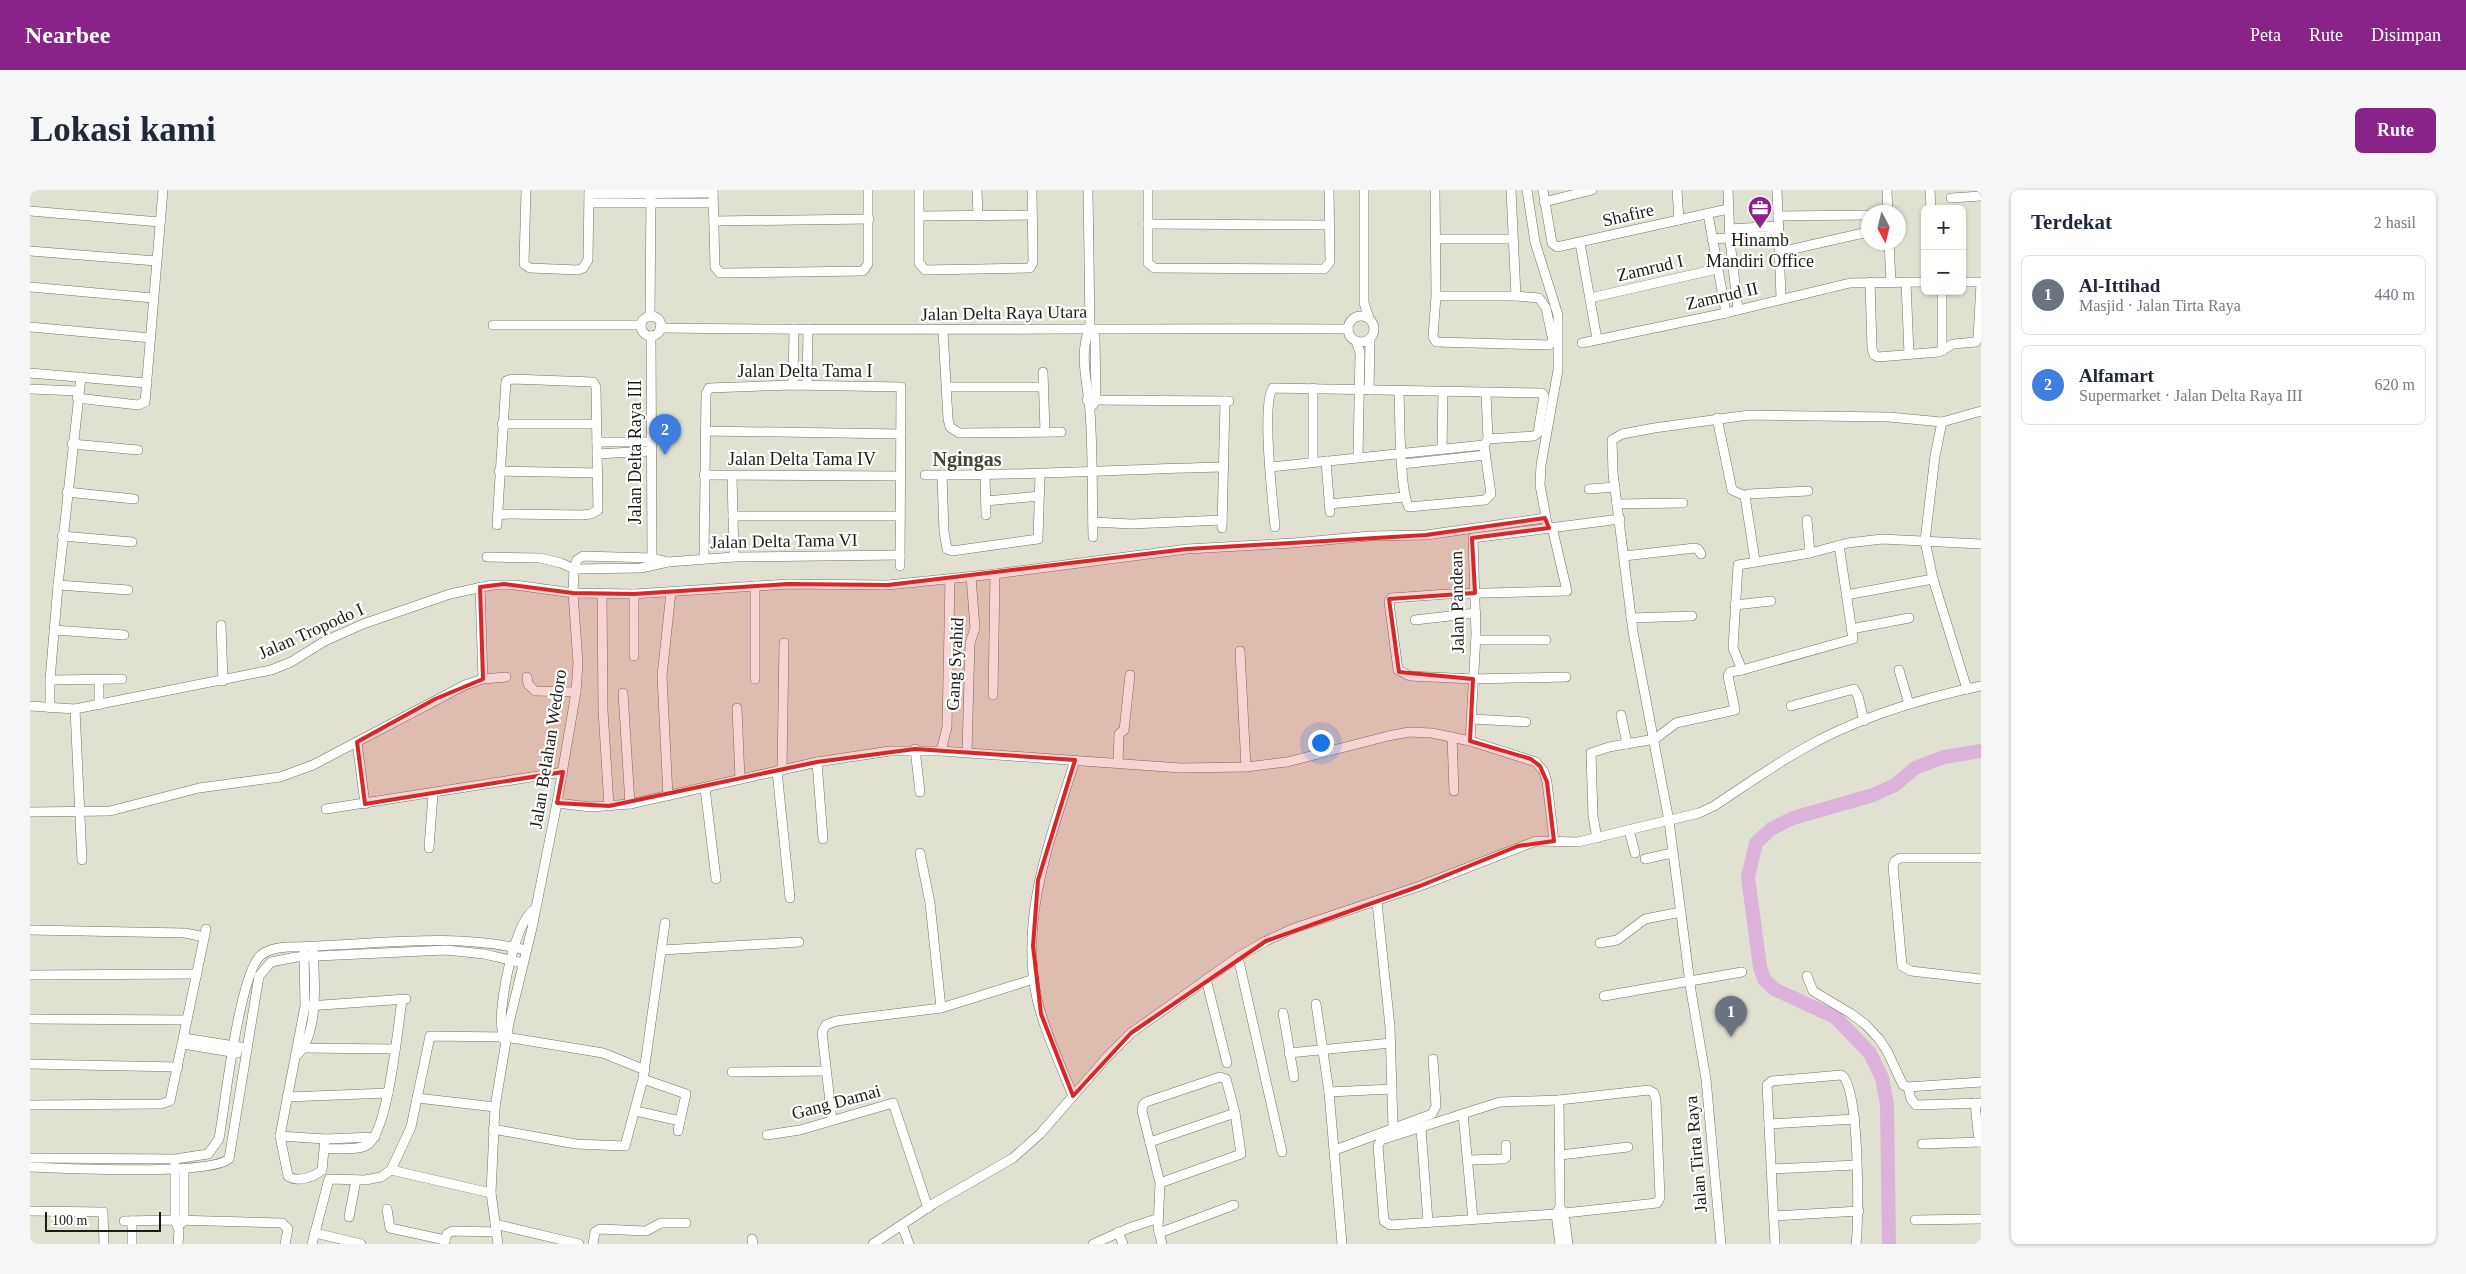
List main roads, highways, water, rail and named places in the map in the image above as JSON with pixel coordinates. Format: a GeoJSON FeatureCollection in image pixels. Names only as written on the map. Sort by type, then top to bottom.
{"type":"FeatureCollection","features":[{"type":"Feature","properties":{"kind":"waterway"},"geometry":{"type":"LineString","coordinates":[[1889,1244],[1887,1104],[1882,1078],[1870,1053],[1835,1017],[1774,989],[1764,979],[1760,967],[1748,877],[1756,843],[1771,829],[1793,818],[1873,795],[1895,785],[1915,768],[1944,757],[1981,751]]}},
{"type":"Feature","properties":{"kind":"place","name":"Hinamb Mandiri Office"},"geometry":{"type":"Point","coordinates":[1760,229]}},
{"type":"Feature","properties":{"kind":"place","name":"Alfamart"},"geometry":{"type":"Point","coordinates":[665,455]}},
{"type":"Feature","properties":{"kind":"place","name":"Al-Ittihad"},"geometry":{"type":"Point","coordinates":[1731,1037]}},
{"type":"Feature","properties":{"kind":"district","name":"Ngingas"},"geometry":{"type":"Point","coordinates":[967,459]}}]}
